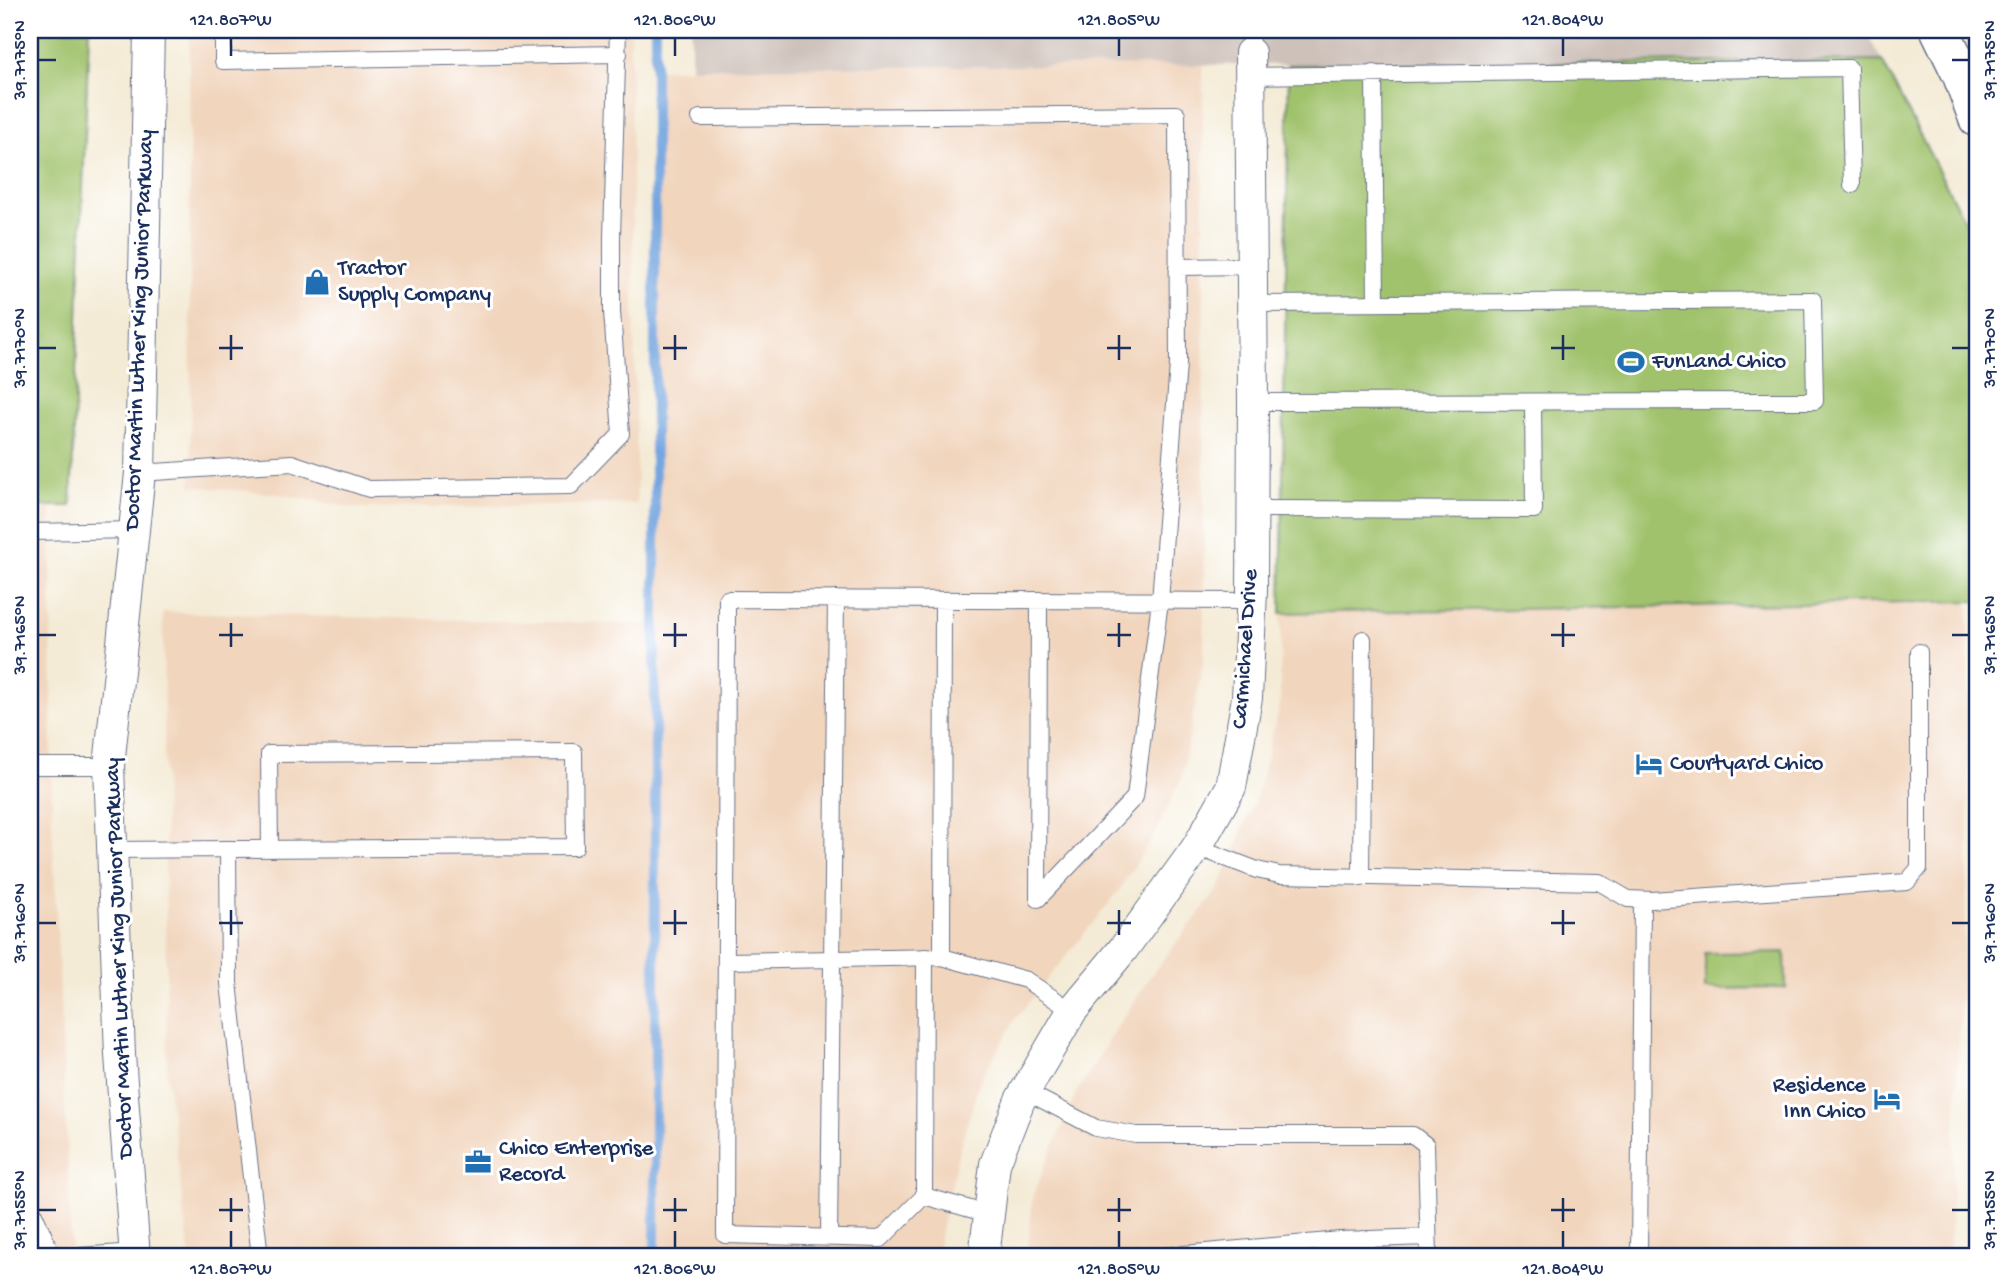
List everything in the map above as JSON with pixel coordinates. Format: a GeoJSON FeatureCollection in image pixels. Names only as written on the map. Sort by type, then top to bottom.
{"type":"FeatureCollection","features":[{"type":"Feature","properties":{"kind":"highway"},"geometry":{"type":"LineString","coordinates":[[1940,30],[1962,75],[1978,118]]}},
{"type":"Feature","properties":{"kind":"street","name":"Doctor Martin Luther King Junior Parkway"},"geometry":{"type":"LineString","coordinates":[[135,1254],[120,1055],[109,766],[140,474],[149,30]]}},
{"type":"Feature","properties":{"kind":"street","name":"Carmichael Drive"},"geometry":{"type":"LineString","coordinates":[[984,1257],[995,1164],[1025,1091],[1072,1011],[1124,948],[1197,847],[1231,787],[1247,698],[1251,601],[1253,304],[1250,53]]}},
{"type":"Feature","properties":{"kind":"lane"},"geometry":{"type":"LineString","coordinates":[[223,30],[223,61],[619,54]]}},
{"type":"Feature","properties":{"kind":"lane"},"geometry":{"type":"LineString","coordinates":[[140,474],[292,463],[369,489],[571,486],[621,434],[612,313],[611,237],[618,30]]}},
{"type":"Feature","properties":{"kind":"lane"},"geometry":{"type":"LineString","coordinates":[[1250,53],[1374,73],[1849,68],[1852,185]]}},
{"type":"Feature","properties":{"kind":"lane"},"geometry":{"type":"LineString","coordinates":[[1374,73],[1376,303]]}},
{"type":"Feature","properties":{"kind":"lane"},"geometry":{"type":"LineString","coordinates":[[700,118],[1177,114],[1178,364],[1160,601],[1135,797],[1038,899],[1039,600]]}},
{"type":"Feature","properties":{"kind":"lane"},"geometry":{"type":"LineString","coordinates":[[1177,267],[1252,266]]}},
{"type":"Feature","properties":{"kind":"lane"},"geometry":{"type":"LineString","coordinates":[[1253,304],[1813,300],[1815,401],[1253,402]]}},
{"type":"Feature","properties":{"kind":"lane"},"geometry":{"type":"LineString","coordinates":[[1253,509],[1534,510],[1534,402]]}},
{"type":"Feature","properties":{"kind":"lane"},"geometry":{"type":"LineString","coordinates":[[30,532],[135,530]]}},
{"type":"Feature","properties":{"kind":"lane"},"geometry":{"type":"LineString","coordinates":[[925,957],[924,1196],[881,1239],[725,1236],[727,599],[1251,601]]}},
{"type":"Feature","properties":{"kind":"lane"},"geometry":{"type":"LineString","coordinates":[[829,1238],[836,599]]}},
{"type":"Feature","properties":{"kind":"lane"},"geometry":{"type":"LineString","coordinates":[[942,957],[943,600]]}},
{"type":"Feature","properties":{"kind":"lane"},"geometry":{"type":"LineString","coordinates":[[1361,878],[1363,639]]}},
{"type":"Feature","properties":{"kind":"lane"},"geometry":{"type":"LineString","coordinates":[[1197,847],[1257,870],[1279,875],[1599,882],[1628,899],[1642,900],[1907,882],[1919,868],[1919,652]]}},
{"type":"Feature","properties":{"kind":"lane"},"geometry":{"type":"LineString","coordinates":[[112,850],[575,847],[574,752],[269,754],[270,848]]}},
{"type":"Feature","properties":{"kind":"lane"},"geometry":{"type":"LineString","coordinates":[[30,766],[109,766]]}},
{"type":"Feature","properties":{"kind":"lane"},"geometry":{"type":"LineString","coordinates":[[228,849],[229,983],[261,1257]]}},
{"type":"Feature","properties":{"kind":"lane"},"geometry":{"type":"LineString","coordinates":[[1639,1257],[1642,900]]}},
{"type":"Feature","properties":{"kind":"lane"},"geometry":{"type":"LineString","coordinates":[[726,961],[942,957],[1026,980],[1072,1011]]}},
{"type":"Feature","properties":{"kind":"lane"},"geometry":{"type":"LineString","coordinates":[[1025,1091],[1097,1128],[1136,1135],[1413,1135],[1426,1144],[1429,1257]]}},
{"type":"Feature","properties":{"kind":"lane"},"geometry":{"type":"LineString","coordinates":[[924,1196],[988,1214]]}},
{"type":"Feature","properties":{"kind":"lane"},"geometry":{"type":"LineString","coordinates":[[30,1205],[48,1250]]}},
{"type":"Feature","properties":{"kind":"lane"},"geometry":{"type":"LineString","coordinates":[[1151,1257],[1428,1237]]}},
{"type":"Feature","properties":{"kind":"lane"},"geometry":{"type":"LineString","coordinates":[[1363,1240],[1364,1257]]}},
{"type":"Feature","properties":{"kind":"lane"},"geometry":{"type":"LineString","coordinates":[[30,1244],[48,1250]]}},
{"type":"Feature","properties":{"kind":"lane"},"geometry":{"type":"LineString","coordinates":[[65,1257],[135,1254]]}},
{"type":"Feature","properties":{"kind":"shaded area"},"geometry":{"type":"Polygon","coordinates":[[[189,30],[630,30],[637,504],[353,508],[279,494],[191,486],[189,30]]]}},
{"type":"Feature","properties":{"kind":"shaded area"},"geometry":{"type":"Polygon","coordinates":[[[691,30],[1865,30],[1882,61],[691,68],[691,30]]]}},
{"type":"Feature","properties":{"kind":"shaded area"},"geometry":{"type":"Polygon","coordinates":[[[1203,65],[1204,657],[1182,777],[1156,832],[1118,892],[1016,1018],[980,1081],[959,1150],[939,1240],[938,1257],[190,1257],[167,1077],[163,612],[657,625],[656,69],[1203,65]]]}},
{"type":"Feature","properties":{"kind":"shaded area"},"geometry":{"type":"Polygon","coordinates":[[[30,506],[51,506],[52,819],[72,1257],[30,1257],[30,506]]]}},
{"type":"Feature","properties":{"kind":"shaded area"},"geometry":{"type":"Polygon","coordinates":[[[1968,602],[1968,856],[1949,1257],[1027,1257],[1033,1195],[1077,1091],[1149,978],[1219,888],[1257,794],[1280,704],[1281,613],[1968,602]]]}},
{"type":"Feature","properties":{"kind":"green space"},"geometry":{"type":"Polygon","coordinates":[[[30,30],[89,30],[71,506],[30,506],[30,30]]]}},
{"type":"Feature","properties":{"kind":"green space","name":"FunLand Chico"},"geometry":{"type":"Polygon","coordinates":[[[1882,61],[1978,247],[1978,601],[1281,613],[1289,65],[1882,61]]]}},
{"type":"Feature","properties":{"kind":"green space"},"geometry":{"type":"Polygon","coordinates":[[[1785,952],[1786,988],[1705,989],[1705,953],[1785,952]]]}},
{"type":"Feature","properties":{"kind":"waterway"},"geometry":{"type":"LineString","coordinates":[[655,30],[655,1257]]}},
{"type":"Feature","properties":{"kind":"place","name":"Tractor Supply Company"},"geometry":{"type":"Point","coordinates":[317,282]}},
{"type":"Feature","properties":{"kind":"place","name":"FunLand Chico"},"geometry":{"type":"Point","coordinates":[1631,362]}},
{"type":"Feature","properties":{"kind":"place","name":"Courtyard Chico"},"geometry":{"type":"Point","coordinates":[1649,764]}},
{"type":"Feature","properties":{"kind":"place","name":"Residence Inn Chico"},"geometry":{"type":"Point","coordinates":[1887,1099]}},
{"type":"Feature","properties":{"kind":"place","name":"Chico Enterprise Record"},"geometry":{"type":"Point","coordinates":[478,1162]}}]}
